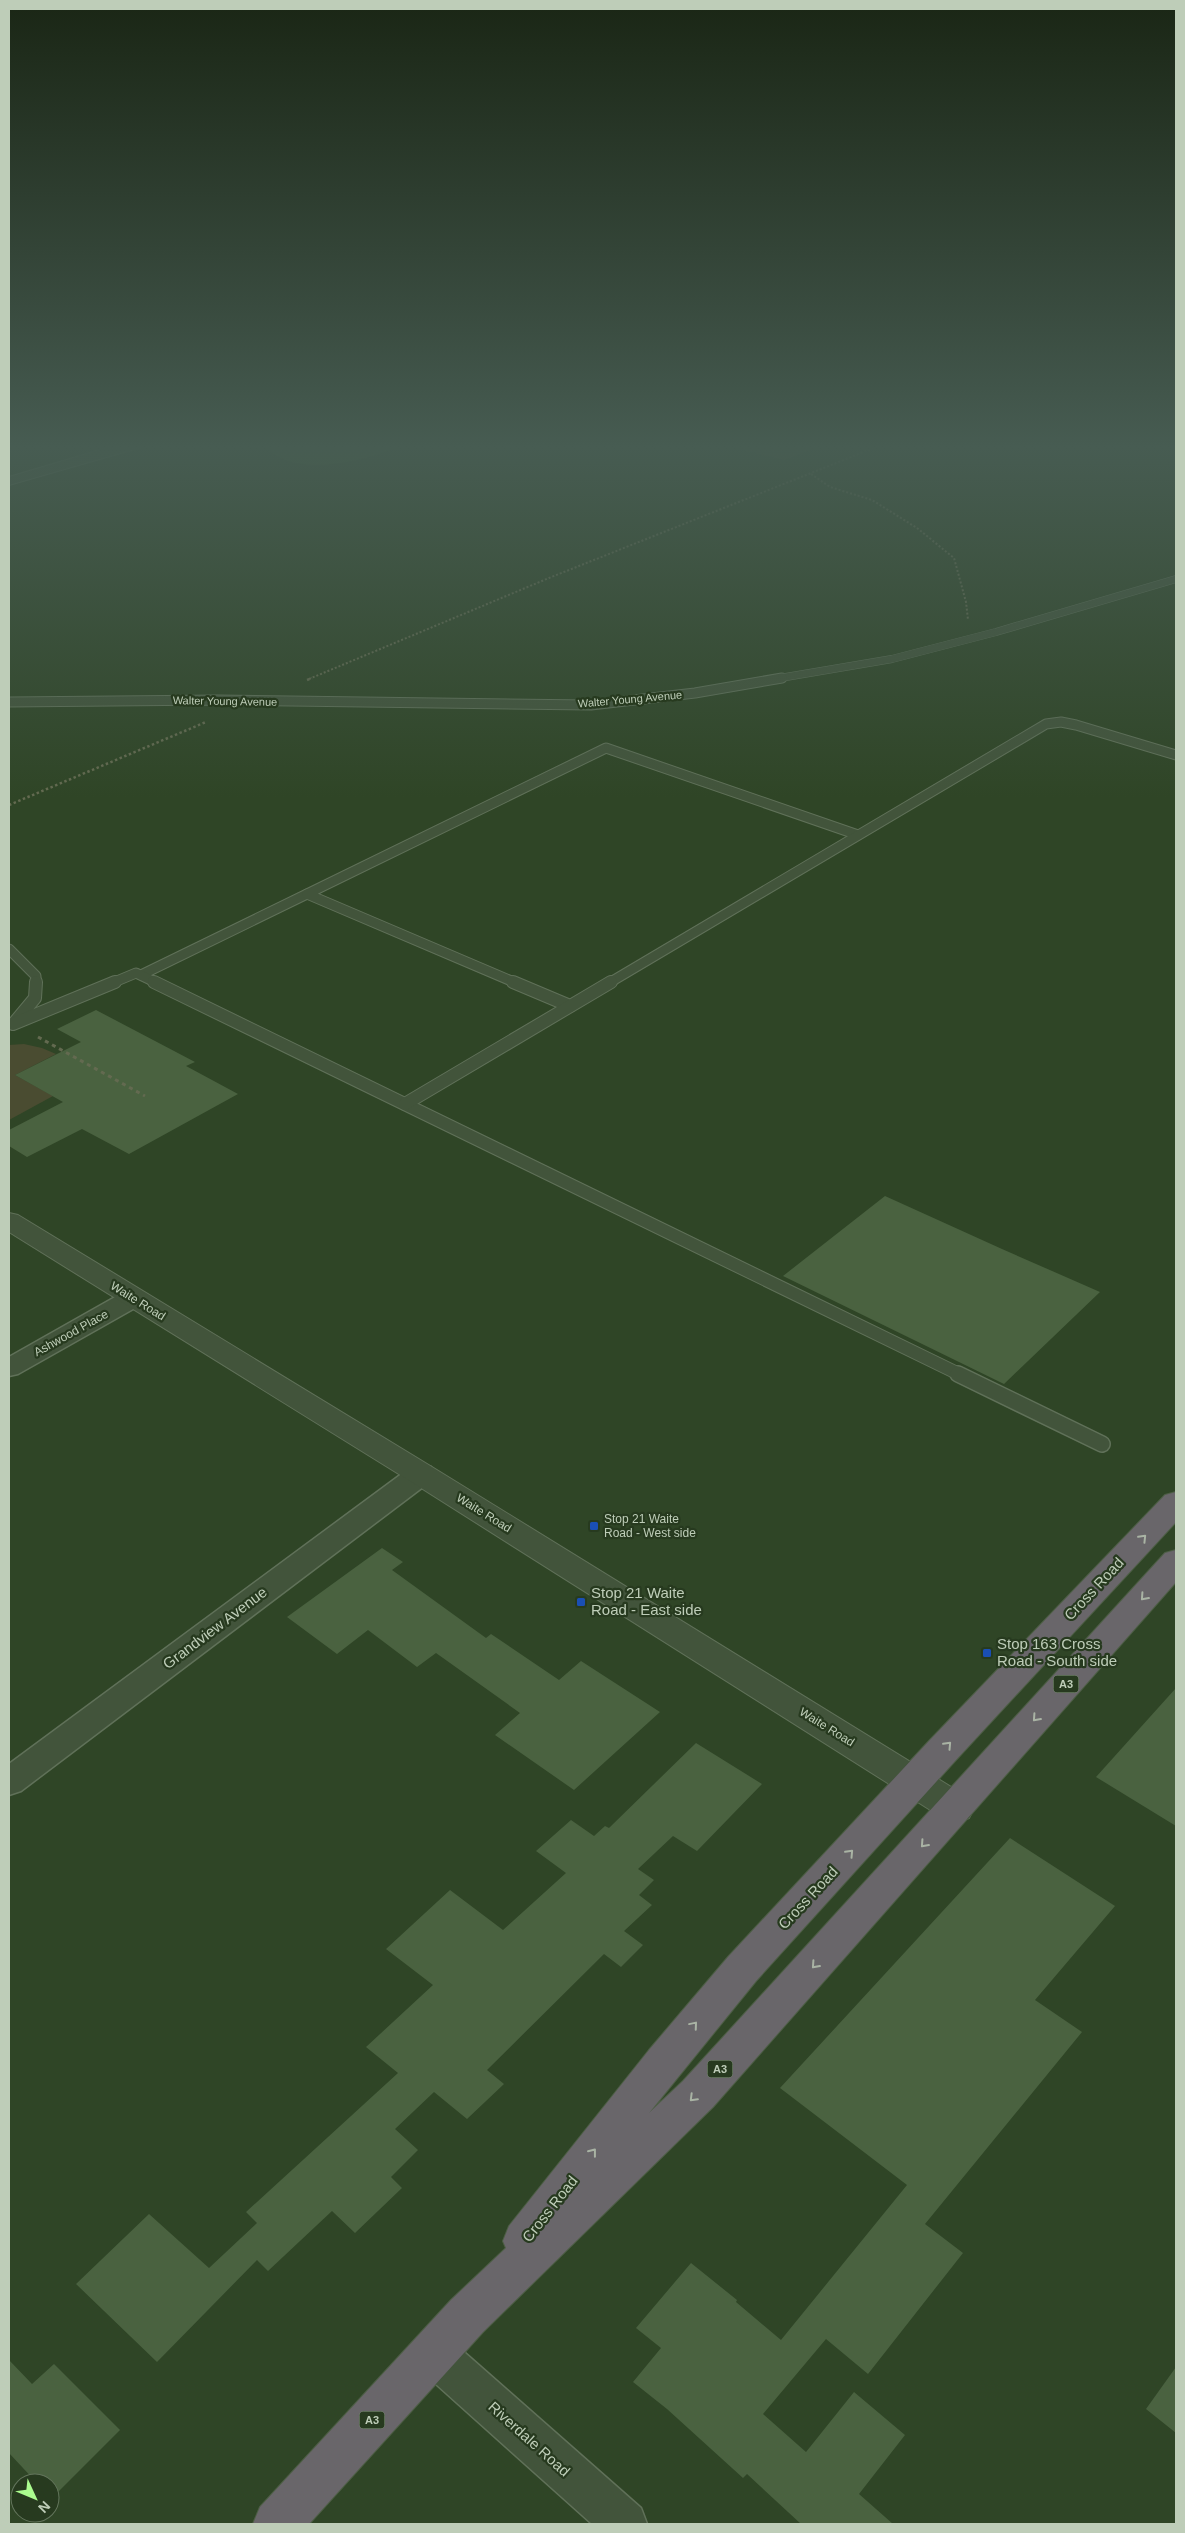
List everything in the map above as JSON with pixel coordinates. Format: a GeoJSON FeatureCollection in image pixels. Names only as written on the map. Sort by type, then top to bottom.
{"type":"FeatureCollection","features":[{"type":"Feature","properties":{"kind":"highway","name":"Cross Road"},"geometry":{"type":"LineString","coordinates":[[467,2316],[663,2062],[742,1969],[914,1781],[1176,1502]]}},
{"type":"Feature","properties":{"kind":"highway","name":"Cross Road"},"geometry":{"type":"LineString","coordinates":[[277,2524],[467,2316],[698,2094],[1176,1561]]}},
{"type":"Feature","properties":{"kind":"street","name":"Waite Road"},"geometry":{"type":"LineString","coordinates":[[9,1222],[421,1474],[956,1808]]}},
{"type":"Feature","properties":{"kind":"street","name":"Ashwood Place"},"geometry":{"type":"LineString","coordinates":[[9,1368],[133,1298]]}},
{"type":"Feature","properties":{"kind":"street","name":"Grandview Avenue"},"geometry":{"type":"LineString","coordinates":[[9,1782],[421,1474]]}},
{"type":"Feature","properties":{"kind":"street","name":"Riverdale Road"},"geometry":{"type":"LineString","coordinates":[[433,2353],[625,2524]]}},
{"type":"Feature","properties":{"kind":"lane","name":"Walter Young Avenue"},"geometry":{"type":"LineString","coordinates":[[9,702],[91,700],[591,705],[695,693],[892,659],[965,640],[1176,579]]}},
{"type":"Feature","properties":{"kind":"lane"},"geometry":{"type":"LineString","coordinates":[[405,1104],[1046,724],[1061,722],[1076,725],[1176,755]]}},
{"type":"Feature","properties":{"kind":"lane"},"geometry":{"type":"LineString","coordinates":[[141,976],[606,748],[858,835]]}},
{"type":"Feature","properties":{"kind":"lane"},"geometry":{"type":"LineString","coordinates":[[307,894],[570,1006]]}},
{"type":"Feature","properties":{"kind":"lane"},"geometry":{"type":"LineString","coordinates":[[9,949],[36,976],[36,998],[11,1025]]}},
{"type":"Feature","properties":{"kind":"lane"},"geometry":{"type":"LineString","coordinates":[[11,1025],[136,973],[1102,1444]]}},
{"type":"Feature","properties":{"kind":"path"},"geometry":{"type":"LineString","coordinates":[[9,805],[591,561]]}},
{"type":"Feature","properties":{"kind":"path"},"geometry":{"type":"LineString","coordinates":[[955,561],[966,602],[968,625],[965,640]]}},
{"type":"Feature","properties":{"kind":"path"},"geometry":{"type":"LineString","coordinates":[[11,1025],[145,1096]]}},
{"type":"Feature","properties":{"kind":"shaded area"},"geometry":{"type":"Polygon","coordinates":[[[24,1044],[42,1048],[56,1054],[15,1075],[53,1096],[9,1120],[9,1045],[24,1044]]]}},
{"type":"Feature","properties":{"kind":"building"},"geometry":{"type":"Polygon","coordinates":[[[96,1010],[195,1062],[186,1066],[238,1094],[129,1154],[82,1129],[27,1157],[9,1146],[9,1130],[63,1102],[15,1075],[81,1042],[57,1029],[96,1010]]]}},
{"type":"Feature","properties":{"kind":"building"},"geometry":{"type":"Polygon","coordinates":[[[885,1196],[1100,1292],[1004,1384],[783,1276],[885,1196]]]}},
{"type":"Feature","properties":{"kind":"building"},"geometry":{"type":"Polygon","coordinates":[[[382,1548],[403,1562],[392,1570],[486,1638],[491,1634],[559,1680],[581,1661],[660,1712],[574,1790],[495,1735],[520,1713],[436,1653],[417,1667],[368,1630],[337,1654],[287,1617],[382,1548]]]}},
{"type":"Feature","properties":{"kind":"building"},"geometry":{"type":"Polygon","coordinates":[[[1176,1688],[1176,1826],[1096,1777],[1176,1688]]]}},
{"type":"Feature","properties":{"kind":"building"},"geometry":{"type":"Polygon","coordinates":[[[696,1743],[762,1784],[697,1851],[673,1836],[638,1869],[654,1880],[639,1895],[652,1905],[624,1931],[643,1945],[621,1967],[604,1954],[487,2070],[504,2084],[467,2119],[434,2092],[395,2129],[418,2150],[391,2177],[402,2188],[355,2233],[332,2211],[268,2271],[257,2260],[157,2362],[76,2284],[149,2214],[209,2268],[257,2223],[246,2212],[398,2073],[366,2047],[433,1985],[386,1949],[450,1890],[503,1930],[566,1873],[536,1851],[571,1820],[594,1836],[605,1826],[609,1828],[696,1743]]]}},
{"type":"Feature","properties":{"kind":"building"},"geometry":{"type":"Polygon","coordinates":[[[1010,1838],[1115,1906],[1035,2000],[1082,2032],[925,2224],[963,2253],[868,2374],[826,2339],[763,2414],[806,2452],[854,2392],[905,2435],[859,2494],[893,2524],[801,2524],[747,2474],[743,2478],[667,2409],[633,2382],[661,2348],[636,2328],[691,2263],[737,2300],[736,2302],[781,2340],[907,2185],[780,2088],[1010,1838]]]}},
{"type":"Feature","properties":{"kind":"building"},"geometry":{"type":"Polygon","coordinates":[[[9,2360],[32,2384],[54,2364],[120,2430],[60,2490],[60,2473],[28,2473],[9,2453],[9,2360]]]}},
{"type":"Feature","properties":{"kind":"building"},"geometry":{"type":"Polygon","coordinates":[[[1176,2367],[1176,2433],[1146,2409],[1176,2367]]]}},
{"type":"Feature","properties":{"kind":"place","name":"Stop 21 Waite Road - West side"},"geometry":{"type":"Point","coordinates":[594,1526]}},
{"type":"Feature","properties":{"kind":"place","name":"Stop 21 Waite Road - East side"},"geometry":{"type":"Point","coordinates":[581,1602]}},
{"type":"Feature","properties":{"kind":"place","name":"Stop 163 Cross Road - South side"},"geometry":{"type":"Point","coordinates":[987,1653]}}]}
